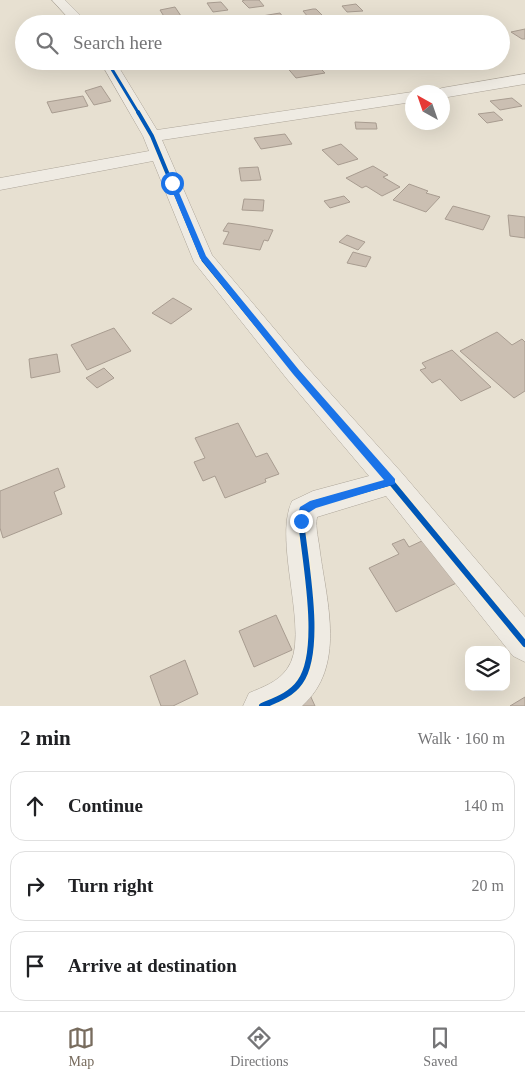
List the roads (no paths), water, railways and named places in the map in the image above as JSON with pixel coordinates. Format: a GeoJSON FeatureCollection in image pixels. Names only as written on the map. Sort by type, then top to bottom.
{"type":"FeatureCollection","features":[{"type":"Feature","properties":{"kind":"street"},"geometry":{"type":"LineString","coordinates":[[58,0],[73,15]]}},
{"type":"Feature","properties":{"kind":"street"},"geometry":{"type":"LineString","coordinates":[[112,70],[156,145],[202,257],[296,372],[392,482],[525,644]]}},
{"type":"Feature","properties":{"kind":"street"},"geometry":{"type":"LineString","coordinates":[[450,91],[525,79]]}},
{"type":"Feature","properties":{"kind":"street"},"geometry":{"type":"LineString","coordinates":[[0,184],[156,145],[405,98]]}},
{"type":"Feature","properties":{"kind":"street"},"geometry":{"type":"LineString","coordinates":[[262,706],[284,697],[300,683],[310,664],[313,635],[301,521],[303,510],[313,504],[392,482]]}}]}
